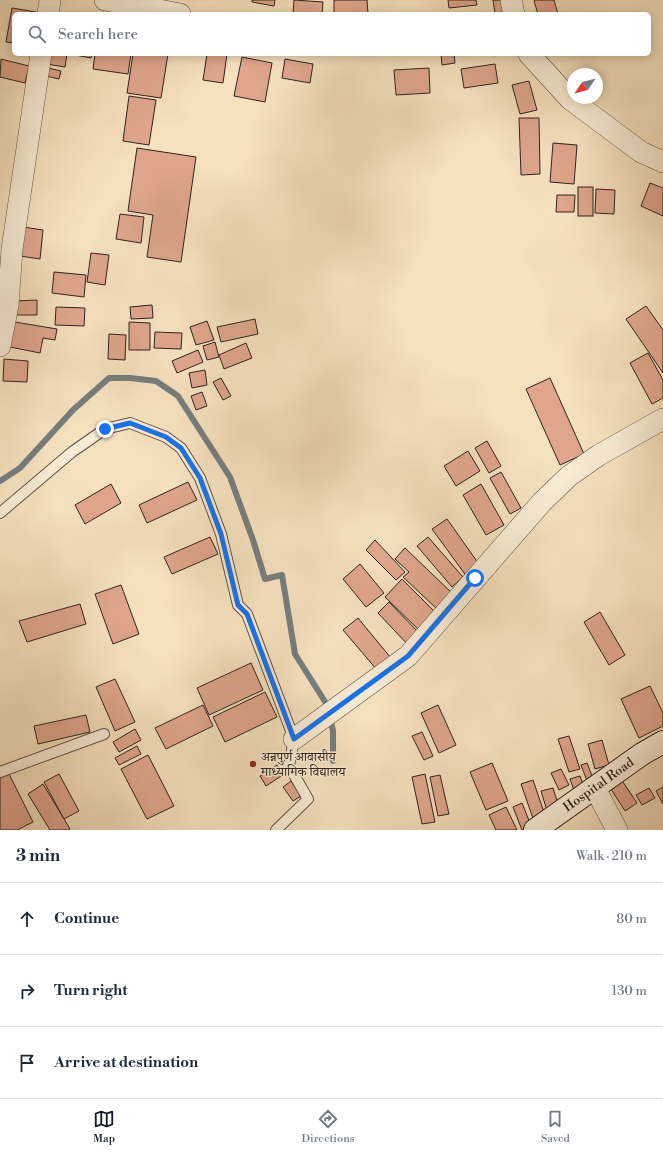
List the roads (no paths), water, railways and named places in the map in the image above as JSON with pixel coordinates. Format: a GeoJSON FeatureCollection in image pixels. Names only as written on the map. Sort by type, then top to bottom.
{"type":"FeatureCollection","features":[{"type":"Feature","properties":{"kind":"street"},"geometry":{"type":"LineString","coordinates":[[48,12],[50,0]]}},
{"type":"Feature","properties":{"kind":"street"},"geometry":{"type":"LineString","coordinates":[[105,0],[169,12]]}},
{"type":"Feature","properties":{"kind":"street"},"geometry":{"type":"LineString","coordinates":[[511,0],[514,12]]}},
{"type":"Feature","properties":{"kind":"street"},"geometry":{"type":"LineString","coordinates":[[0,346],[8,305],[12,249],[41,56]]}},
{"type":"Feature","properties":{"kind":"street"},"geometry":{"type":"LineString","coordinates":[[531,56],[570,99],[642,152],[663,162]]}},
{"type":"Feature","properties":{"kind":"street"},"geometry":{"type":"LineString","coordinates":[[294,739],[408,656],[542,502],[569,476],[599,455],[663,420]]}},
{"type":"Feature","properties":{"kind":"street","name":"Hospital Road"},"geometry":{"type":"LineString","coordinates":[[535,830],[642,754],[663,742]]}},
{"type":"Feature","properties":{"kind":"street"},"geometry":{"type":"LineString","coordinates":[[595,788],[617,830]]}},
{"type":"Feature","properties":{"kind":"lane"},"geometry":{"type":"LineString","coordinates":[[0,513],[72,452],[105,429],[130,423],[166,437],[181,448],[200,478],[221,534],[238,605],[247,614],[294,739],[289,766],[308,799],[276,830]]}},
{"type":"Feature","properties":{"kind":"lane"},"geometry":{"type":"LineString","coordinates":[[0,772],[104,734]]}},
{"type":"Feature","properties":{"kind":"waterway"},"geometry":{"type":"LineString","coordinates":[[0,481],[20,468],[73,410],[109,378],[130,378],[156,381],[178,396],[230,477],[253,540],[265,579],[282,575],[295,654],[329,708]]}},
{"type":"Feature","properties":{"kind":"waterway"},"geometry":{"type":"LineString","coordinates":[[330,717],[333,731],[333,761]]}},
{"type":"Feature","properties":{"kind":"place","name":"अन्नपुर्ण आवासीय माध्यामिक विद्यालय"},"geometry":{"type":"Point","coordinates":[253,764]}}]}
